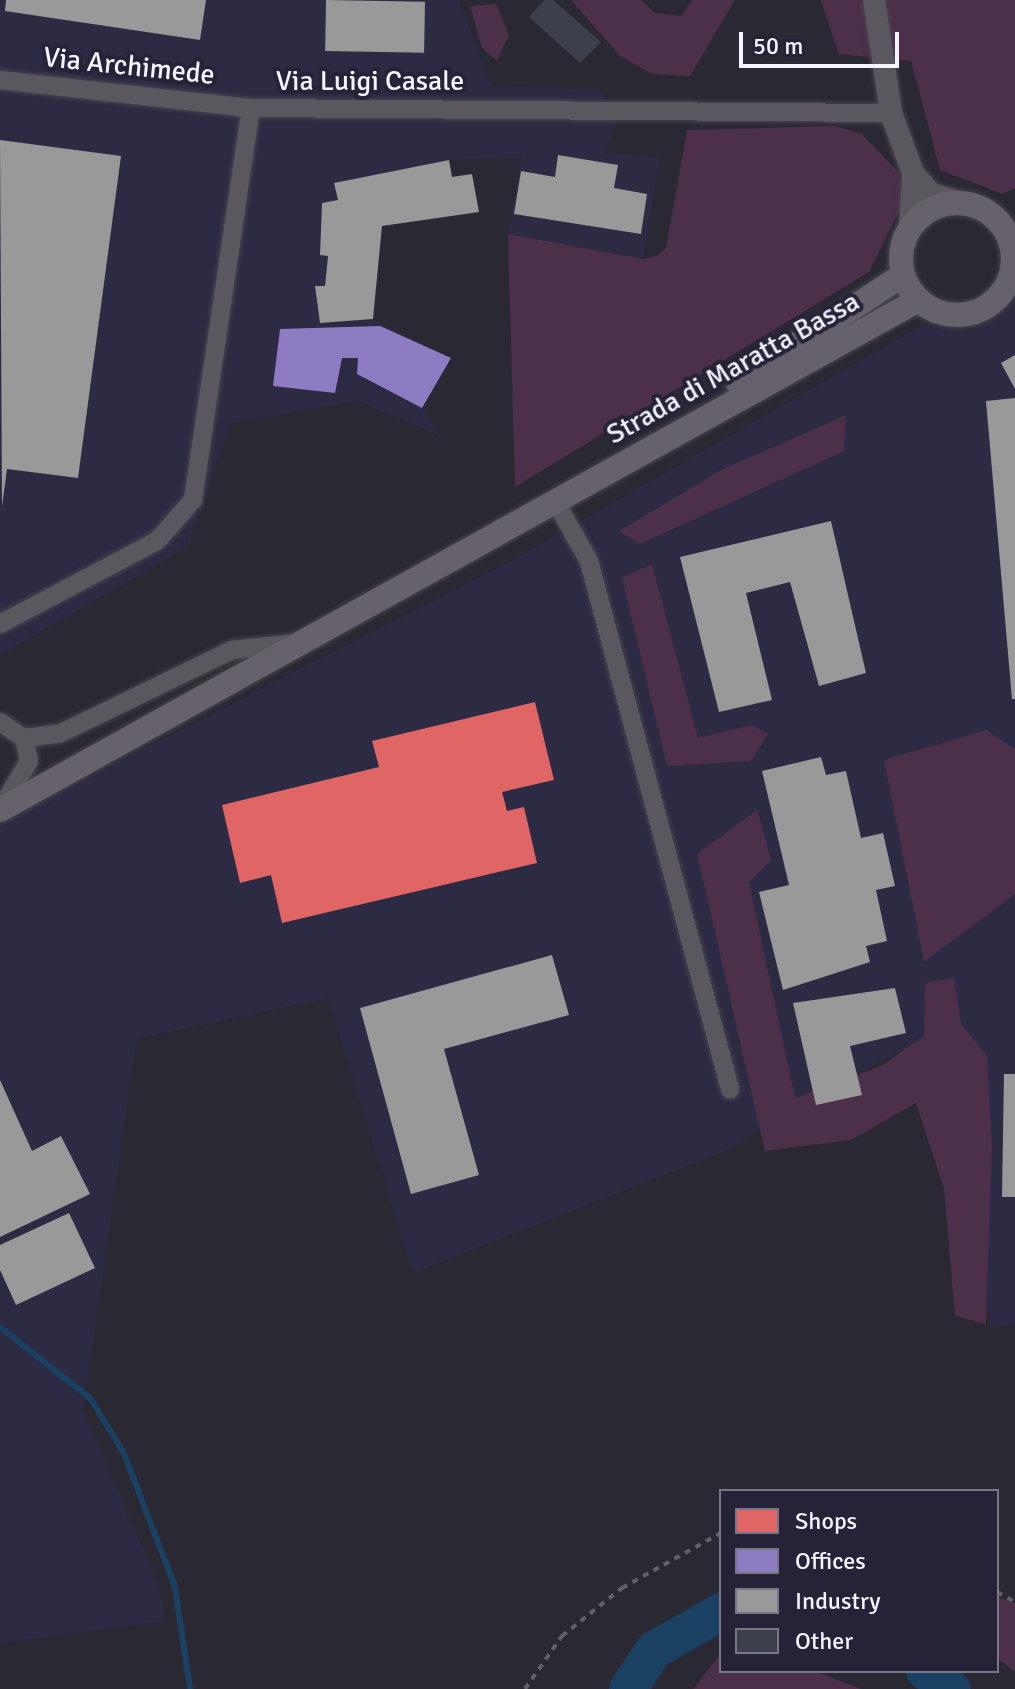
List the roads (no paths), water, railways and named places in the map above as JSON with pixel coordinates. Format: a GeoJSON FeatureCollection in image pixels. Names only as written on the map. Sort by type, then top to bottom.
{"type":"FeatureCollection","features":[{"type":"Feature","properties":{"kind":"main road"},"geometry":{"type":"LineString","coordinates":[[962,203],[1007,218],[1014,264],[984,308],[950,315],[918,300],[903,275],[910,229],[932,208],[962,203]]}},
{"type":"Feature","properties":{"kind":"main road","name":"Strada di Maratta Bassa"},"geometry":{"type":"LineString","coordinates":[[577,489],[903,275]]}},
{"type":"Feature","properties":{"kind":"main road","name":"Strada di Maratta Bassa"},"geometry":{"type":"LineString","coordinates":[[0,809],[313,641],[554,499],[918,300]]}},
{"type":"Feature","properties":{"kind":"street"},"geometry":{"type":"LineString","coordinates":[[874,0],[891,113],[913,173],[931,194],[962,203]]}},
{"type":"Feature","properties":{"kind":"street","name":"Via Archimede"},"geometry":{"type":"LineString","coordinates":[[0,80],[251,108]]}},
{"type":"Feature","properties":{"kind":"street","name":"Via Luigi Casale"},"geometry":{"type":"LineString","coordinates":[[0,624],[157,541],[193,500],[251,108],[891,113]]}},
{"type":"Feature","properties":{"kind":"street"},"geometry":{"type":"LineString","coordinates":[[910,229],[913,173]]}},
{"type":"Feature","properties":{"kind":"street"},"geometry":{"type":"LineString","coordinates":[[554,499],[589,561],[730,1089]]}},
{"type":"Feature","properties":{"kind":"street","name":"Strada di Maratta Bassa"},"geometry":{"type":"LineString","coordinates":[[0,809],[29,761],[24,738],[59,734],[232,650],[313,641]]}},
{"type":"Feature","properties":{"kind":"street"},"geometry":{"type":"LineString","coordinates":[[0,722],[24,738]]}},
{"type":"Feature","properties":{"kind":"waterway"},"geometry":{"type":"LineString","coordinates":[[0,1327],[90,1398],[124,1453],[175,1587],[190,1689]]}},
{"type":"Feature","properties":{"kind":"waterway"},"geometry":{"type":"LineString","coordinates":[[628,1689],[654,1650],[719,1613]]}},
{"type":"Feature","properties":{"kind":"waterway"},"geometry":{"type":"LineString","coordinates":[[928,1673],[952,1689]]}}]}
